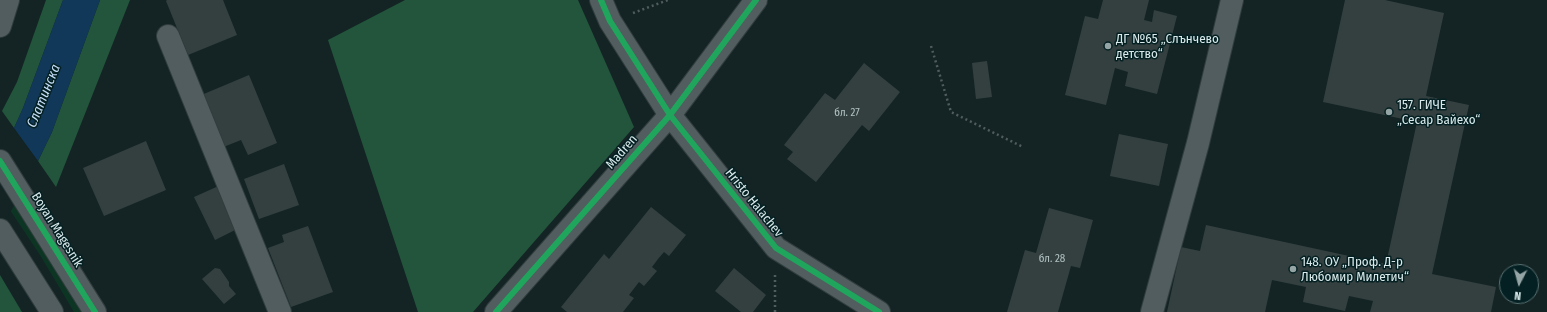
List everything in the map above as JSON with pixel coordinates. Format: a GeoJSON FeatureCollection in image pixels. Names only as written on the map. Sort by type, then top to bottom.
{"type":"FeatureCollection","features":[{"type":"Feature","properties":{"kind":"street"},"geometry":{"type":"LineString","coordinates":[[0,26],[8,0]]}},
{"type":"Feature","properties":{"kind":"street","name":"Hristo Halachev"},"geometry":{"type":"LineString","coordinates":[[601,0],[610,21],[670,115],[776,248],[879,312]]}},
{"type":"Feature","properties":{"kind":"street","name":"Madren"},"geometry":{"type":"LineString","coordinates":[[496,312],[670,115],[756,0]]}},
{"type":"Feature","properties":{"kind":"street"},"geometry":{"type":"LineString","coordinates":[[1152,312],[1198,143],[1232,0]]}},
{"type":"Feature","properties":{"kind":"street"},"geometry":{"type":"LineString","coordinates":[[168,36],[280,312]]}},
{"type":"Feature","properties":{"kind":"street","name":"Boyan Magesnik"},"geometry":{"type":"LineString","coordinates":[[0,161],[95,312]]}},
{"type":"Feature","properties":{"kind":"street"},"geometry":{"type":"LineString","coordinates":[[0,230],[52,312]]}},
{"type":"Feature","properties":{"kind":"path"},"geometry":{"type":"LineString","coordinates":[[610,21],[668,0]]}},
{"type":"Feature","properties":{"kind":"path"},"geometry":{"type":"LineString","coordinates":[[931,46],[951,112],[1023,147]]}},
{"type":"Feature","properties":{"kind":"path"},"geometry":{"type":"LineString","coordinates":[[775,312],[776,248]]}},
{"type":"Feature","properties":{"kind":"green space"},"geometry":{"type":"Polygon","coordinates":[[[46,0],[63,0],[23,108],[14,128],[2,111],[17,82],[46,0]]]}},
{"type":"Feature","properties":{"kind":"green space"},"geometry":{"type":"Polygon","coordinates":[[[100,0],[130,0],[56,187],[38,161],[52,132],[100,0]]]}},
{"type":"Feature","properties":{"kind":"green space"},"geometry":{"type":"Polygon","coordinates":[[[405,0],[578,0],[634,127],[473,312],[418,312],[328,40],[405,0]]]}},
{"type":"Feature","properties":{"kind":"green space"},"geometry":{"type":"Polygon","coordinates":[[[0,179],[85,312],[74,312],[40,255],[0,195],[0,179]]]}},
{"type":"Feature","properties":{"kind":"green space"},"geometry":{"type":"Polygon","coordinates":[[[0,275],[22,312],[0,312],[0,275]]]}},
{"type":"Feature","properties":{"kind":"water","name":"Слатинска"},"geometry":{"type":"Polygon","coordinates":[[[63,0],[100,0],[52,132],[38,161],[14,128],[23,108],[63,0]]]}},
{"type":"Feature","properties":{"kind":"pier"},"geometry":{"type":"Polygon","coordinates":[[[12,126],[39,163],[11,211],[0,225],[0,147],[12,126]]]}},
{"type":"Feature","properties":{"kind":"building"},"geometry":{"type":"Polygon","coordinates":[[[223,0],[237,35],[188,55],[166,1],[223,0]]]}},
{"type":"Feature","properties":{"kind":"building"},"geometry":{"type":"Polygon","coordinates":[[[1103,0],[1149,0],[1144,20],[1152,22],[1154,10],[1177,16],[1157,94],[1125,86],[1128,72],[1115,68],[1106,105],[1065,95],[1085,16],[1098,19],[1103,0]]]}},
{"type":"Feature","properties":{"kind":"building"},"geometry":{"type":"Polygon","coordinates":[[[1345,0],[1385,0],[1444,13],[1426,96],[1469,105],[1432,274],[1496,287],[1491,312],[1370,312],[1373,301],[1349,296],[1345,311],[1303,302],[1306,287],[1272,280],[1265,312],[1167,312],[1181,247],[1200,251],[1206,225],[1386,264],[1417,122],[1323,102],[1345,0]]]}},
{"type":"Feature","properties":{"kind":"building"},"geometry":{"type":"Polygon","coordinates":[[[987,61],[992,97],[976,99],[972,63],[987,61]]]}},
{"type":"Feature","properties":{"kind":"building"},"geometry":{"type":"Polygon","coordinates":[[[864,63],[900,92],[869,131],[862,125],[816,182],[787,159],[793,152],[784,145],[825,93],[835,100],[864,63]]]}},
{"type":"Feature","properties":{"kind":"building"},"geometry":{"type":"Polygon","coordinates":[[[249,75],[277,143],[248,155],[241,140],[221,148],[199,96],[249,75]]]}},
{"type":"Feature","properties":{"kind":"building"},"geometry":{"type":"Polygon","coordinates":[[[1119,134],[1168,144],[1159,186],[1110,176],[1119,134]]]}},
{"type":"Feature","properties":{"kind":"building"},"geometry":{"type":"Polygon","coordinates":[[[146,141],[166,190],[104,216],[83,168],[146,141]]]}},
{"type":"Feature","properties":{"kind":"building"},"geometry":{"type":"Polygon","coordinates":[[[284,164],[299,205],[259,219],[244,179],[284,164]]]}},
{"type":"Feature","properties":{"kind":"building"},"geometry":{"type":"Polygon","coordinates":[[[223,184],[243,226],[215,240],[194,197],[223,184]]]}},
{"type":"Feature","properties":{"kind":"building"},"geometry":{"type":"Polygon","coordinates":[[[651,207],[686,235],[669,256],[664,252],[658,259],[652,267],[657,271],[644,286],[639,282],[629,295],[634,298],[623,312],[567,312],[561,307],[604,254],[609,259],[651,207]]]}},
{"type":"Feature","properties":{"kind":"building"},"geometry":{"type":"Polygon","coordinates":[[[1049,208],[1093,220],[1080,268],[1071,266],[1058,312],[1007,312],[1025,250],[1036,253],[1049,208]]]}},
{"type":"Feature","properties":{"kind":"building"},"geometry":{"type":"Polygon","coordinates":[[[308,226],[333,292],[291,307],[268,248],[284,242],[282,235],[308,226]]]}},
{"type":"Feature","properties":{"kind":"building"},"geometry":{"type":"Polygon","coordinates":[[[215,268],[220,269],[229,282],[229,286],[236,294],[224,304],[202,279],[215,268]]]}},
{"type":"Feature","properties":{"kind":"building"},"geometry":{"type":"Polygon","coordinates":[[[734,268],[766,295],[753,312],[741,312],[715,291],[734,268]]]}},
{"type":"Feature","properties":{"kind":"cycle path"},"geometry":{"type":"LineString","coordinates":[[601,0],[610,21],[670,115],[776,248],[879,312]]}},
{"type":"Feature","properties":{"kind":"cycle path"},"geometry":{"type":"LineString","coordinates":[[496,312],[670,115],[756,0]]}},
{"type":"Feature","properties":{"kind":"cycle path"},"geometry":{"type":"LineString","coordinates":[[0,161],[95,312]]}},
{"type":"Feature","properties":{"kind":"place","name":"ДГ №65 „Слънчево детство“"},"geometry":{"type":"Point","coordinates":[1108,46]}},
{"type":"Feature","properties":{"kind":"place","name":"157. ГИЧЕ „Сесар Вайехо“"},"geometry":{"type":"Point","coordinates":[1389,112]}},
{"type":"Feature","properties":{"kind":"place","name":"148. ОУ „Проф. Д-р Любомир Милетич“"},"geometry":{"type":"Point","coordinates":[1293,269]}}]}
